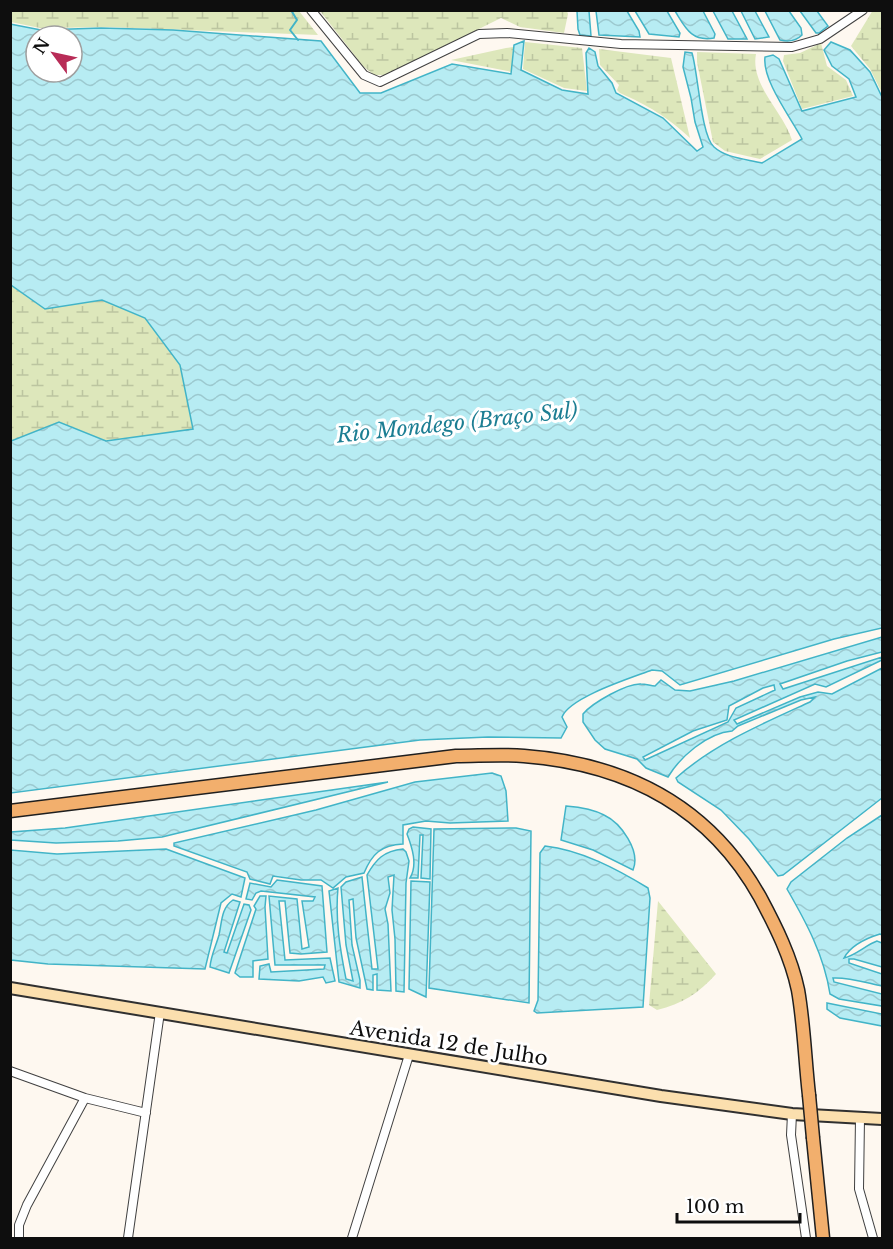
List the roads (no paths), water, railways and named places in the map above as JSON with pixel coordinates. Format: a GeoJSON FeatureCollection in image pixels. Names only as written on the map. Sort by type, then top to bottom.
{"type":"FeatureCollection","features":[{"type":"Feature","properties":{"kind":"main road"},"geometry":{"type":"LineString","coordinates":[[10,811],[456,756],[524,756],[576,764],[620,775],[666,796],[705,827],[745,870],[780,933],[798,989],[823,1239]]}},
{"type":"Feature","properties":{"kind":"main road","name":"Avenida 12 de Julho"},"geometry":{"type":"LineString","coordinates":[[10,988],[661,1096],[792,1114],[882,1119]]}},
{"type":"Feature","properties":{"kind":"street"},"geometry":{"type":"LineString","coordinates":[[311,10],[364,75],[380,82],[479,34],[507,33],[621,44],[792,46],[820,39],[863,10]]}},
{"type":"Feature","properties":{"kind":"street"},"geometry":{"type":"LineString","coordinates":[[128,1239],[160,1012]]}},
{"type":"Feature","properties":{"kind":"street"},"geometry":{"type":"LineString","coordinates":[[352,1239],[409,1055]]}},
{"type":"Feature","properties":{"kind":"street"},"geometry":{"type":"LineString","coordinates":[[10,1071],[86,1098],[146,1113]]}},
{"type":"Feature","properties":{"kind":"street"},"geometry":{"type":"LineString","coordinates":[[19,1239],[19,1225],[27,1205],[86,1098]]}},
{"type":"Feature","properties":{"kind":"street"},"geometry":{"type":"LineString","coordinates":[[792,1114],[791,1135],[806,1239]]}},
{"type":"Feature","properties":{"kind":"street"},"geometry":{"type":"LineString","coordinates":[[860,1118],[859,1189],[873,1239]]}},
{"type":"Feature","properties":{"kind":"water"},"geometry":{"type":"Polygon","coordinates":[[[577,11],[589,11],[591,36],[580,35],[577,11]]]}},
{"type":"Feature","properties":{"kind":"water"},"geometry":{"type":"Polygon","coordinates":[[[596,11],[627,11],[640,37],[599,35],[596,11]]]}},
{"type":"Feature","properties":{"kind":"water"},"geometry":{"type":"Polygon","coordinates":[[[635,11],[667,11],[680,33],[679,37],[649,34],[635,11]]]}},
{"type":"Feature","properties":{"kind":"water"},"geometry":{"type":"Polygon","coordinates":[[[675,11],[703,11],[715,34],[714,38],[706,39],[694,35],[686,28],[675,11]]]}},
{"type":"Feature","properties":{"kind":"water"},"geometry":{"type":"Polygon","coordinates":[[[713,11],[732,11],[747,39],[728,39],[713,11]]]}},
{"type":"Feature","properties":{"kind":"water"},"geometry":{"type":"Polygon","coordinates":[[[741,11],[755,11],[769,37],[755,39],[741,11]]]}},
{"type":"Feature","properties":{"kind":"water"},"geometry":{"type":"Polygon","coordinates":[[[765,11],[789,11],[801,28],[802,35],[797,39],[780,40],[765,11]]]}},
{"type":"Feature","properties":{"kind":"water"},"geometry":{"type":"Polygon","coordinates":[[[800,11],[817,11],[828,26],[816,33],[800,11]]]}},
{"type":"Feature","properties":{"kind":"water","name":"Rio Mondego (Braço Sul)"},"geometry":{"type":"Polygon","coordinates":[[[10,24],[24,27],[24,84],[84,84],[84,29],[173,30],[321,41],[360,93],[381,93],[452,64],[511,74],[514,45],[524,41],[521,70],[562,90],[588,94],[586,53],[589,48],[595,52],[598,66],[612,83],[616,93],[663,118],[697,151],[703,147],[683,67],[685,52],[692,53],[703,117],[710,141],[724,154],[762,163],[802,139],[772,88],[765,66],[765,57],[773,55],[779,59],[802,111],[856,97],[849,79],[832,66],[824,50],[831,42],[850,50],[870,72],[882,97],[882,628],[834,639],[680,685],[662,671],[652,670],[602,689],[576,702],[562,717],[567,727],[561,738],[488,737],[420,740],[11,793],[11,441],[59,422],[106,441],[193,429],[180,365],[145,318],[102,300],[45,309],[11,285],[10,24]]]}},
{"type":"Feature","properties":{"kind":"water"},"geometry":{"type":"Polygon","coordinates":[[[882,637],[882,652],[847,661],[780,684],[783,689],[882,657],[882,660],[826,687],[815,684],[734,720],[737,724],[800,697],[818,692],[832,694],[882,668],[882,798],[783,875],[778,876],[749,839],[721,810],[678,782],[676,778],[723,745],[757,726],[810,702],[815,697],[801,700],[738,726],[732,731],[713,736],[687,754],[668,777],[646,768],[637,759],[605,749],[595,740],[583,722],[583,714],[594,705],[610,694],[627,687],[643,684],[655,686],[661,680],[675,690],[690,691],[734,681],[882,637]],[[774,685],[763,688],[729,706],[727,720],[693,731],[643,757],[645,760],[728,722],[736,708],[775,690],[774,685]]]}},
{"type":"Feature","properties":{"kind":"water"},"geometry":{"type":"Polygon","coordinates":[[[492,773],[501,776],[506,791],[508,821],[450,823],[426,821],[403,825],[403,844],[389,846],[378,852],[364,873],[346,877],[333,888],[321,880],[273,876],[270,884],[250,879],[247,872],[174,846],[174,843],[316,810],[415,782],[492,773]]]}},
{"type":"Feature","properties":{"kind":"water"},"geometry":{"type":"Polygon","coordinates":[[[388,782],[162,837],[56,843],[11,840],[11,832],[65,828],[388,782]]]}},
{"type":"Feature","properties":{"kind":"water"},"geometry":{"type":"Polygon","coordinates":[[[566,806],[595,811],[617,824],[632,846],[635,863],[633,870],[593,850],[561,840],[566,806]]]}},
{"type":"Feature","properties":{"kind":"water"},"geometry":{"type":"Polygon","coordinates":[[[882,815],[882,935],[860,943],[844,958],[877,941],[882,943],[882,967],[854,959],[849,959],[849,963],[882,974],[882,986],[851,979],[833,978],[834,982],[882,994],[882,1006],[839,999],[830,994],[819,952],[787,889],[791,882],[847,838],[882,815]]]}},
{"type":"Feature","properties":{"kind":"water"},"geometry":{"type":"Polygon","coordinates":[[[413,827],[431,829],[430,879],[421,878],[423,835],[420,835],[418,878],[410,878],[414,862],[407,834],[413,827]]]}},
{"type":"Feature","properties":{"kind":"water"},"geometry":{"type":"Polygon","coordinates":[[[516,828],[531,831],[529,1003],[429,988],[434,829],[516,828]]]}},
{"type":"Feature","properties":{"kind":"water"},"geometry":{"type":"Polygon","coordinates":[[[545,846],[598,861],[648,888],[650,898],[643,1007],[537,1013],[534,1011],[538,1000],[540,853],[545,846]]]}},
{"type":"Feature","properties":{"kind":"water"},"geometry":{"type":"Polygon","coordinates":[[[166,849],[245,878],[241,897],[232,894],[221,903],[205,969],[48,964],[11,960],[11,850],[57,854],[166,849]]]}},
{"type":"Feature","properties":{"kind":"water"},"geometry":{"type":"Polygon","coordinates":[[[403,849],[409,861],[406,883],[404,992],[396,991],[392,910],[394,875],[388,877],[390,893],[385,909],[388,924],[391,991],[377,990],[377,974],[373,975],[373,990],[367,989],[356,938],[353,899],[349,900],[352,945],[360,988],[339,982],[329,891],[338,888],[338,923],[342,956],[346,979],[353,981],[346,945],[341,887],[346,882],[362,877],[372,969],[378,969],[367,875],[381,857],[403,849]]]}},
{"type":"Feature","properties":{"kind":"water"},"geometry":{"type":"Polygon","coordinates":[[[277,880],[322,886],[327,952],[290,953],[285,901],[279,901],[285,960],[330,958],[335,981],[326,983],[323,977],[299,981],[259,979],[260,966],[269,964],[271,972],[324,969],[325,965],[275,965],[269,896],[297,899],[302,949],[309,947],[302,901],[313,901],[315,897],[261,891],[256,893],[252,900],[246,899],[250,883],[271,887],[277,880]]]}},
{"type":"Feature","properties":{"kind":"water"},"geometry":{"type":"Polygon","coordinates":[[[411,881],[430,882],[426,997],[409,989],[411,881]]]}},
{"type":"Feature","properties":{"kind":"water"},"geometry":{"type":"Polygon","coordinates":[[[260,896],[266,896],[268,959],[253,961],[253,977],[240,977],[235,973],[256,909],[254,906],[260,896]]]}},
{"type":"Feature","properties":{"kind":"water"},"geometry":{"type":"Polygon","coordinates":[[[233,900],[240,902],[224,952],[227,953],[244,904],[249,905],[251,910],[229,973],[210,967],[224,911],[233,900]]]}},
{"type":"Feature","properties":{"kind":"water"},"geometry":{"type":"Polygon","coordinates":[[[827,1003],[882,1014],[882,1026],[840,1018],[827,1009],[827,1003]]]}},
{"type":"Feature","properties":{"kind":"waterway"},"geometry":{"type":"LineString","coordinates":[[291,10],[297,20],[290,30],[298,40]]}}]}
